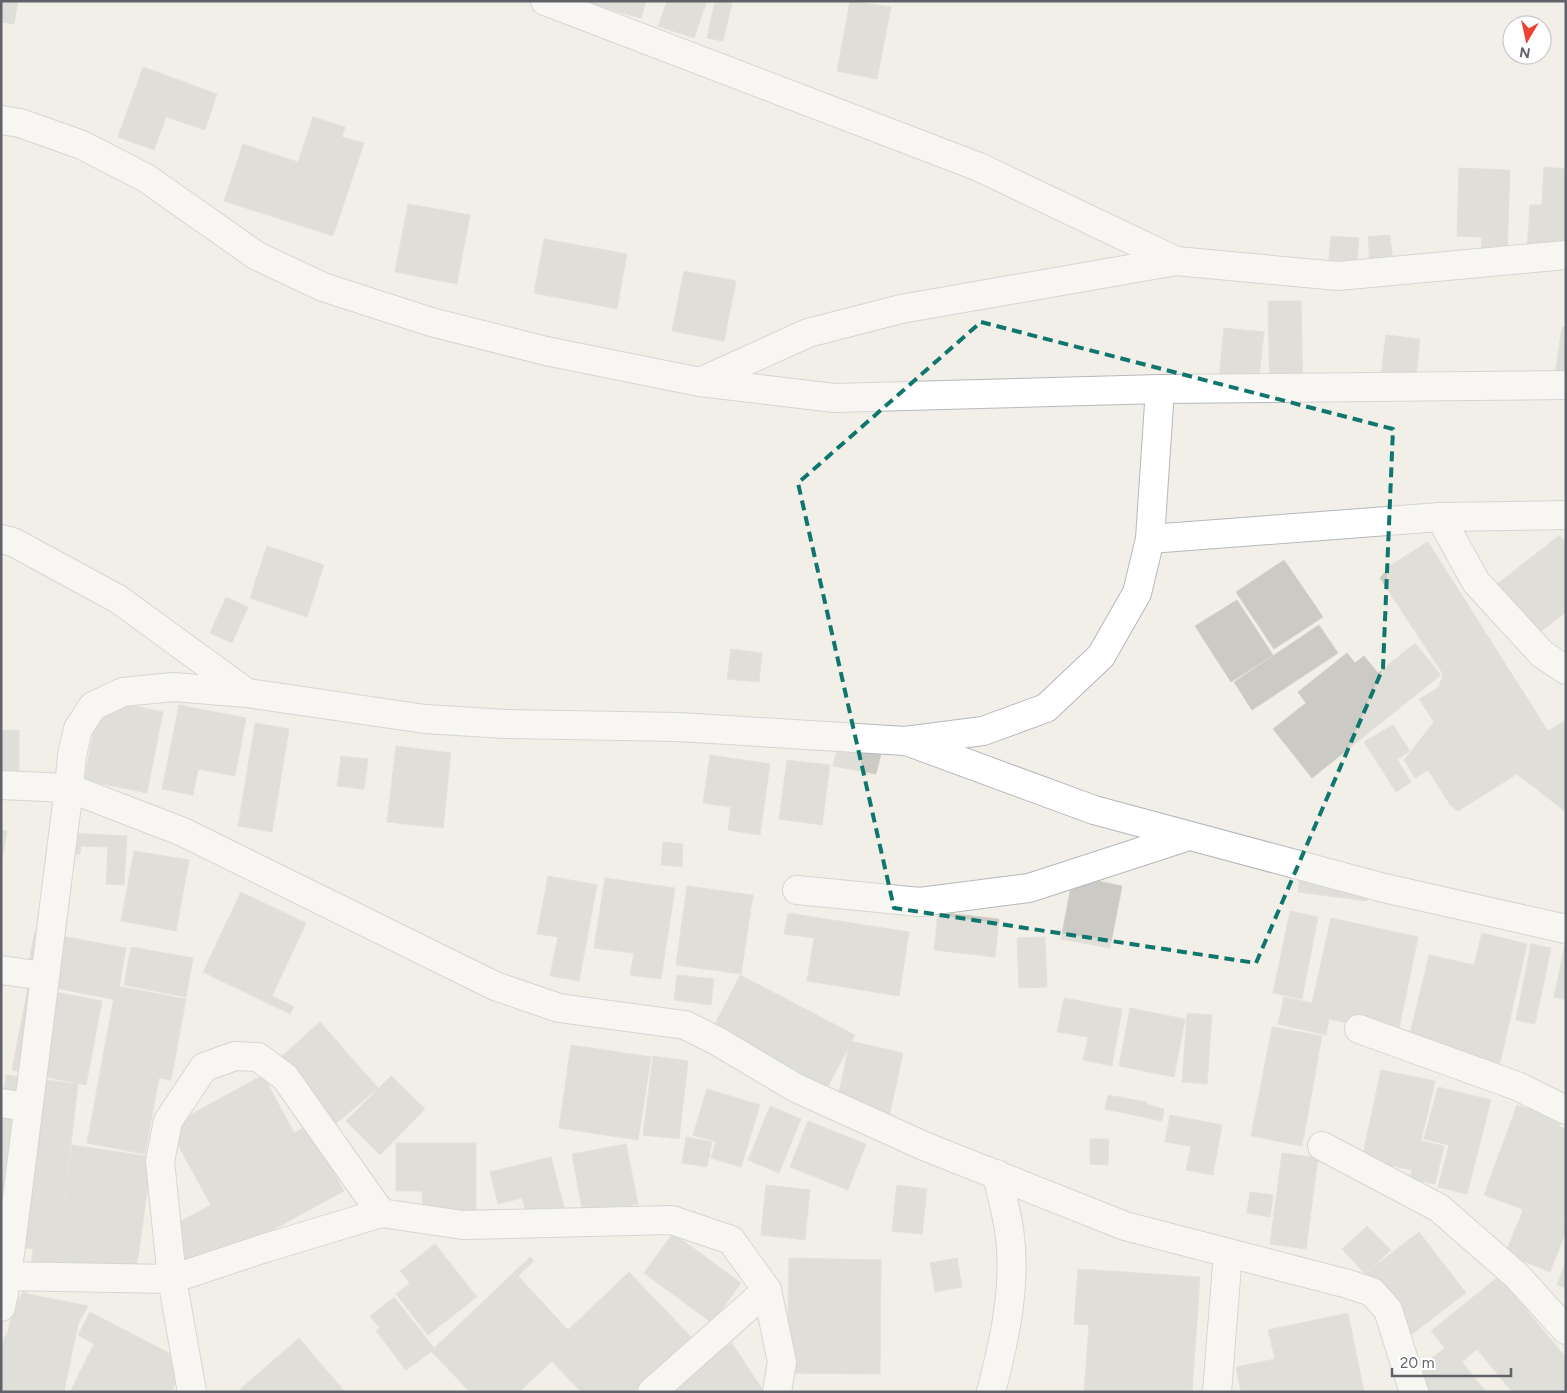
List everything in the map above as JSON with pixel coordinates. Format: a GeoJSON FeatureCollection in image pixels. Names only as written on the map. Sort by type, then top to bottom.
{"type":"FeatureCollection","features":[{"type":"Feature","properties":{"kind":"street"},"geometry":{"type":"LineString","coordinates":[[544,1],[978,167],[1176,262]]}},
{"type":"Feature","properties":{"kind":"street"},"geometry":{"type":"LineString","coordinates":[[1,120],[20,123],[82,145],[146,178],[257,256],[323,287],[431,322],[546,351],[700,382],[834,398],[1160,389],[1566,385]]}},
{"type":"Feature","properties":{"kind":"street"},"geometry":{"type":"LineString","coordinates":[[700,382],[808,333],[901,309],[1176,262],[1338,276],[1566,255]]}},
{"type":"Feature","properties":{"kind":"street"},"geometry":{"type":"LineString","coordinates":[[1,1307],[72,755],[78,730],[93,706],[123,692],[173,687],[247,693],[425,719],[506,724],[679,727],[905,741],[983,731],[1046,708],[1101,656],[1137,593],[1150,538],[1160,389]]}},
{"type":"Feature","properties":{"kind":"street"},"geometry":{"type":"LineString","coordinates":[[1150,538],[1440,517],[1566,515]]}},
{"type":"Feature","properties":{"kind":"street"},"geometry":{"type":"LineString","coordinates":[[1440,517],[1476,582],[1542,654],[1566,670]]}},
{"type":"Feature","properties":{"kind":"street"},"geometry":{"type":"LineString","coordinates":[[1,539],[13,542],[118,599],[247,693]]}},
{"type":"Feature","properties":{"kind":"street"},"geometry":{"type":"LineString","coordinates":[[905,741],[1094,810],[1384,888],[1566,929]]}},
{"type":"Feature","properties":{"kind":"street"},"geometry":{"type":"LineString","coordinates":[[1,786],[69,788],[183,832],[495,986],[559,1008],[685,1026],[717,1041],[796,1088],[924,1146],[1125,1226],[1348,1284],[1372,1292],[1388,1310],[1414,1392]]}},
{"type":"Feature","properties":{"kind":"street"},"geometry":{"type":"LineString","coordinates":[[797,890],[920,902],[1029,888],[1189,836]]}},
{"type":"Feature","properties":{"kind":"street"},"geometry":{"type":"LineString","coordinates":[[1,970],[44,976]]}},
{"type":"Feature","properties":{"kind":"street"},"geometry":{"type":"LineString","coordinates":[[1359,1029],[1517,1086],[1566,1110]]}},
{"type":"Feature","properties":{"kind":"street"},"geometry":{"type":"LineString","coordinates":[[192,1392],[172,1280],[160,1161],[168,1120],[204,1067],[235,1056],[258,1057],[285,1077],[380,1213]]}},
{"type":"Feature","properties":{"kind":"street"},"geometry":{"type":"LineString","coordinates":[[1,1103],[28,1107]]}},
{"type":"Feature","properties":{"kind":"street"},"geometry":{"type":"LineString","coordinates":[[1322,1146],[1439,1208],[1517,1276],[1566,1330]]}},
{"type":"Feature","properties":{"kind":"street"},"geometry":{"type":"LineString","coordinates":[[991,1392],[999,1361],[1011,1293],[1010,1237],[997,1174]]}},
{"type":"Feature","properties":{"kind":"street"},"geometry":{"type":"LineString","coordinates":[[4,1276],[172,1280],[265,1248],[380,1213],[463,1225],[672,1220],[731,1240],[767,1290],[782,1362],[777,1392]]}},
{"type":"Feature","properties":{"kind":"street"},"geometry":{"type":"LineString","coordinates":[[1217,1392],[1228,1253]]}},
{"type":"Feature","properties":{"kind":"street"},"geometry":{"type":"LineString","coordinates":[[652,1392],[767,1290]]}},
{"type":"Feature","properties":{"kind":"highlighted area"},"geometry":{"type":"Polygon","coordinates":[[[981,322],[1393,429],[1383,668],[1256,963],[894,908],[798,483],[981,322]]]}},
{"type":"Feature","properties":{"kind":"building"},"geometry":{"type":"Polygon","coordinates":[[[1,1],[18,1],[14,24],[1,22],[1,1]]]}},
{"type":"Feature","properties":{"kind":"building"},"geometry":{"type":"Polygon","coordinates":[[[539,1],[646,1],[641,18],[586,3],[539,1]]]}},
{"type":"Feature","properties":{"kind":"building"},"geometry":{"type":"Polygon","coordinates":[[[667,1],[707,1],[694,38],[658,26],[667,1]]]}},
{"type":"Feature","properties":{"kind":"building"},"geometry":{"type":"Polygon","coordinates":[[[715,1],[732,3],[723,41],[707,38],[715,1]]]}},
{"type":"Feature","properties":{"kind":"building"},"geometry":{"type":"Polygon","coordinates":[[[850,1],[891,7],[877,79],[837,71],[850,1]]]}},
{"type":"Feature","properties":{"kind":"building"},"geometry":{"type":"Polygon","coordinates":[[[143,67],[217,94],[205,130],[166,117],[154,150],[118,137],[143,67]]]}},
{"type":"Feature","properties":{"kind":"building"},"geometry":{"type":"Polygon","coordinates":[[[313,117],[345,127],[342,137],[364,143],[333,236],[224,201],[243,144],[298,162],[313,117]]]}},
{"type":"Feature","properties":{"kind":"building"},"geometry":{"type":"Polygon","coordinates":[[[1544,167],[1566,169],[1566,251],[1527,249],[1530,205],[1542,205],[1544,167]]]}},
{"type":"Feature","properties":{"kind":"building"},"geometry":{"type":"Polygon","coordinates":[[[1459,168],[1510,170],[1507,255],[1481,254],[1482,237],[1457,236],[1459,168]]]}},
{"type":"Feature","properties":{"kind":"building"},"geometry":{"type":"Polygon","coordinates":[[[408,204],[470,215],[457,284],[395,272],[408,204]]]}},
{"type":"Feature","properties":{"kind":"building"},"geometry":{"type":"Polygon","coordinates":[[[1390,235],[1393,263],[1370,265],[1368,237],[1390,235]]]}},
{"type":"Feature","properties":{"kind":"building"},"geometry":{"type":"Polygon","coordinates":[[[1331,236],[1359,238],[1356,271],[1328,269],[1331,236]]]}},
{"type":"Feature","properties":{"kind":"building"},"geometry":{"type":"Polygon","coordinates":[[[544,239],[627,254],[617,309],[534,293],[544,239]]]}},
{"type":"Feature","properties":{"kind":"building"},"geometry":{"type":"Polygon","coordinates":[[[684,271],[736,281],[724,341],[672,331],[684,271]]]}},
{"type":"Feature","properties":{"kind":"building"},"geometry":{"type":"Polygon","coordinates":[[[1268,301],[1301,301],[1303,396],[1270,397],[1268,301]]]}},
{"type":"Feature","properties":{"kind":"building"},"geometry":{"type":"Polygon","coordinates":[[[1562,327],[1566,327],[1566,384],[1554,382],[1562,327]]]}},
{"type":"Feature","properties":{"kind":"building"},"geometry":{"type":"Polygon","coordinates":[[[1224,328],[1264,332],[1257,395],[1218,390],[1224,328]]]}},
{"type":"Feature","properties":{"kind":"building"},"geometry":{"type":"Polygon","coordinates":[[[1386,335],[1420,339],[1414,395],[1379,390],[1386,335]]]}},
{"type":"Feature","properties":{"kind":"building"},"geometry":{"type":"Polygon","coordinates":[[[1560,535],[1566,543],[1566,612],[1527,642],[1488,591],[1560,535]]]}},
{"type":"Feature","properties":{"kind":"building"},"geometry":{"type":"Polygon","coordinates":[[[1428,542],[1548,731],[1566,720],[1566,812],[1517,774],[1458,811],[1451,806],[1428,770],[1415,778],[1404,760],[1434,722],[1419,699],[1439,687],[1443,674],[1380,578],[1391,565],[1428,542]]]}},
{"type":"Feature","properties":{"kind":"building"},"geometry":{"type":"Polygon","coordinates":[[[267,546],[324,565],[307,617],[250,598],[267,546]]]}},
{"type":"Feature","properties":{"kind":"building"},"geometry":{"type":"Polygon","coordinates":[[[1284,560],[1323,617],[1274,649],[1236,592],[1284,560]]]}},
{"type":"Feature","properties":{"kind":"building"},"geometry":{"type":"Polygon","coordinates":[[[226,597],[248,607],[232,643],[210,633],[226,597]]]}},
{"type":"Feature","properties":{"kind":"building"},"geometry":{"type":"Polygon","coordinates":[[[1237,600],[1273,655],[1231,682],[1195,626],[1237,600]]]}},
{"type":"Feature","properties":{"kind":"building"},"geometry":{"type":"Polygon","coordinates":[[[1319,625],[1338,653],[1252,710],[1234,682],[1319,625]]]}},
{"type":"Feature","properties":{"kind":"building"},"geometry":{"type":"Polygon","coordinates":[[[1415,643],[1441,675],[1312,778],[1273,729],[1306,703],[1298,692],[1347,653],[1355,663],[1364,656],[1378,673],[1415,643]]]}},
{"type":"Feature","properties":{"kind":"building"},"geometry":{"type":"Polygon","coordinates":[[[731,649],[762,653],[759,682],[727,679],[731,649]]]}},
{"type":"Feature","properties":{"kind":"building"},"geometry":{"type":"Polygon","coordinates":[[[100,699],[163,712],[147,793],[84,780],[100,699]]]}},
{"type":"Feature","properties":{"kind":"building"},"geometry":{"type":"Polygon","coordinates":[[[179,705],[246,718],[235,776],[198,769],[193,795],[162,789],[179,705]]]}},
{"type":"Feature","properties":{"kind":"building"},"geometry":{"type":"Polygon","coordinates":[[[255,723],[289,729],[272,832],[238,826],[255,723]]]}},
{"type":"Feature","properties":{"kind":"building"},"geometry":{"type":"Polygon","coordinates":[[[1393,725],[1410,751],[1397,759],[1411,782],[1396,792],[1364,742],[1393,725]]]}},
{"type":"Feature","properties":{"kind":"building"},"geometry":{"type":"Polygon","coordinates":[[[1,730],[19,730],[19,783],[1,783],[1,730]]]}},
{"type":"Feature","properties":{"kind":"building"},"geometry":{"type":"Polygon","coordinates":[[[838,744],[881,754],[876,774],[833,766],[838,744]]]}},
{"type":"Feature","properties":{"kind":"building"},"geometry":{"type":"Polygon","coordinates":[[[396,746],[451,753],[443,828],[387,822],[396,746]]]}},
{"type":"Feature","properties":{"kind":"building"},"geometry":{"type":"Polygon","coordinates":[[[710,755],[770,764],[760,835],[728,830],[731,807],[703,803],[710,755]]]}},
{"type":"Feature","properties":{"kind":"building"},"geometry":{"type":"Polygon","coordinates":[[[341,756],[368,759],[364,789],[337,786],[341,756]]]}},
{"type":"Feature","properties":{"kind":"building"},"geometry":{"type":"Polygon","coordinates":[[[787,760],[830,765],[822,825],[779,819],[787,760]]]}},
{"type":"Feature","properties":{"kind":"building"},"geometry":{"type":"Polygon","coordinates":[[[1,830],[7,831],[1,865],[1,830]]]}},
{"type":"Feature","properties":{"kind":"building"},"geometry":{"type":"Polygon","coordinates":[[[65,833],[127,836],[124,885],[106,884],[108,847],[81,846],[80,854],[64,854],[65,833]]]}},
{"type":"Feature","properties":{"kind":"building"},"geometry":{"type":"Polygon","coordinates":[[[663,842],[683,844],[682,867],[661,865],[663,842]]]}},
{"type":"Feature","properties":{"kind":"building"},"geometry":{"type":"Polygon","coordinates":[[[134,851],[189,860],[176,931],[121,921],[134,851]]]}},
{"type":"Feature","properties":{"kind":"building"},"geometry":{"type":"Polygon","coordinates":[[[1302,863],[1371,872],[1367,901],[1298,892],[1302,863]]]}},
{"type":"Feature","properties":{"kind":"building"},"geometry":{"type":"Polygon","coordinates":[[[548,876],[597,885],[579,981],[550,976],[558,937],[537,934],[548,876]]]}},
{"type":"Feature","properties":{"kind":"building"},"geometry":{"type":"Polygon","coordinates":[[[1073,876],[1122,886],[1110,948],[1061,939],[1073,876]]]}},
{"type":"Feature","properties":{"kind":"building"},"geometry":{"type":"Polygon","coordinates":[[[605,878],[675,888],[661,979],[630,975],[634,953],[594,948],[605,878]]]}},
{"type":"Feature","properties":{"kind":"building"},"geometry":{"type":"Polygon","coordinates":[[[687,886],[753,895],[741,974],[676,965],[687,886]]]}},
{"type":"Feature","properties":{"kind":"building"},"geometry":{"type":"Polygon","coordinates":[[[241,892],[306,923],[272,996],[294,1007],[290,1014],[203,972],[241,892]]]}},
{"type":"Feature","properties":{"kind":"building"},"geometry":{"type":"Polygon","coordinates":[[[1290,911],[1318,917],[1302,999],[1273,993],[1290,911]]]}},
{"type":"Feature","properties":{"kind":"building"},"geometry":{"type":"Polygon","coordinates":[[[938,912],[999,919],[995,957],[934,950],[938,912]]]}},
{"type":"Feature","properties":{"kind":"building"},"geometry":{"type":"Polygon","coordinates":[[[788,913],[909,932],[899,996],[807,981],[814,938],[784,934],[788,913]]]}},
{"type":"Feature","properties":{"kind":"building"},"geometry":{"type":"Polygon","coordinates":[[[1331,918],[1418,937],[1398,1034],[1329,1019],[1326,1035],[1278,1024],[1284,997],[1312,1003],[1331,918]]]}},
{"type":"Feature","properties":{"kind":"building"},"geometry":{"type":"Polygon","coordinates":[[[35,931],[126,948],[117,1000],[25,982],[35,931]]]}},
{"type":"Feature","properties":{"kind":"building"},"geometry":{"type":"Polygon","coordinates":[[[1482,933],[1527,944],[1500,1063],[1408,1042],[1429,955],[1474,965],[1482,933]]]}},
{"type":"Feature","properties":{"kind":"building"},"geometry":{"type":"Polygon","coordinates":[[[1045,937],[1047,987],[1019,988],[1017,938],[1045,937]]]}},
{"type":"Feature","properties":{"kind":"building"},"geometry":{"type":"Polygon","coordinates":[[[1531,944],[1551,948],[1535,1024],[1516,1020],[1531,944]]]}},
{"type":"Feature","properties":{"kind":"building"},"geometry":{"type":"Polygon","coordinates":[[[1566,944],[1566,1000],[1554,997],[1566,944]]]}},
{"type":"Feature","properties":{"kind":"building"},"geometry":{"type":"Polygon","coordinates":[[[131,947],[193,958],[186,997],[124,985],[131,947]]]}},
{"type":"Feature","properties":{"kind":"building"},"geometry":{"type":"Polygon","coordinates":[[[677,975],[714,979],[711,1005],[674,1000],[677,975]]]}},
{"type":"Feature","properties":{"kind":"building"},"geometry":{"type":"Polygon","coordinates":[[[740,975],[855,1035],[826,1090],[712,1030],[740,975]]]}},
{"type":"Feature","properties":{"kind":"building"},"geometry":{"type":"Polygon","coordinates":[[[116,986],[186,999],[171,1080],[159,1078],[145,1154],[87,1143],[116,986]]]}},
{"type":"Feature","properties":{"kind":"building"},"geometry":{"type":"Polygon","coordinates":[[[28,987],[102,1001],[86,1085],[12,1070],[28,987]]]}},
{"type":"Feature","properties":{"kind":"building"},"geometry":{"type":"Polygon","coordinates":[[[1064,998],[1122,1009],[1112,1066],[1083,1060],[1088,1037],[1057,1032],[1064,998]]]}},
{"type":"Feature","properties":{"kind":"building"},"geometry":{"type":"Polygon","coordinates":[[[1130,1008],[1185,1019],[1174,1077],[1119,1066],[1130,1008]]]}},
{"type":"Feature","properties":{"kind":"building"},"geometry":{"type":"Polygon","coordinates":[[[1187,1013],[1212,1015],[1207,1084],[1182,1082],[1187,1013]]]}},
{"type":"Feature","properties":{"kind":"building"},"geometry":{"type":"Polygon","coordinates":[[[320,1022],[378,1088],[331,1128],[274,1063],[320,1022]]]}},
{"type":"Feature","properties":{"kind":"building"},"geometry":{"type":"Polygon","coordinates":[[[1272,1027],[1322,1036],[1302,1146],[1251,1136],[1272,1027]]]}},
{"type":"Feature","properties":{"kind":"building"},"geometry":{"type":"Polygon","coordinates":[[[850,1041],[903,1053],[888,1122],[835,1111],[850,1041]]]}},
{"type":"Feature","properties":{"kind":"building"},"geometry":{"type":"Polygon","coordinates":[[[571,1045],[651,1057],[638,1140],[559,1128],[571,1045]]]}},
{"type":"Feature","properties":{"kind":"building"},"geometry":{"type":"Polygon","coordinates":[[[653,1056],[688,1061],[679,1139],[643,1135],[653,1056]]]}},
{"type":"Feature","properties":{"kind":"building"},"geometry":{"type":"Polygon","coordinates":[[[1381,1070],[1435,1081],[1421,1141],[1444,1146],[1435,1184],[1410,1179],[1412,1170],[1362,1159],[1381,1070]]]}},
{"type":"Feature","properties":{"kind":"building"},"geometry":{"type":"Polygon","coordinates":[[[6,1075],[78,1084],[56,1271],[31,1267],[33,1249],[7,1246],[13,1198],[1,1197],[1,1113],[6,1075]]]}},
{"type":"Feature","properties":{"kind":"building"},"geometry":{"type":"Polygon","coordinates":[[[263,1075],[294,1133],[308,1125],[344,1191],[263,1235],[193,1282],[164,1230],[211,1205],[168,1127],[263,1075]]]}},
{"type":"Feature","properties":{"kind":"building"},"geometry":{"type":"Polygon","coordinates":[[[391,1076],[425,1109],[380,1155],[346,1121],[391,1076]]]}},
{"type":"Feature","properties":{"kind":"building"},"geometry":{"type":"Polygon","coordinates":[[[1438,1087],[1491,1100],[1467,1194],[1438,1187],[1449,1145],[1424,1139],[1438,1087]]]}},
{"type":"Feature","properties":{"kind":"building"},"geometry":{"type":"Polygon","coordinates":[[[707,1089],[760,1105],[741,1167],[711,1158],[716,1142],[693,1135],[707,1089]]]}},
{"type":"Feature","properties":{"kind":"building"},"geometry":{"type":"Polygon","coordinates":[[[1108,1095],[1146,1102],[1146,1104],[1164,1109],[1162,1121],[1105,1109],[1108,1095]]]}},
{"type":"Feature","properties":{"kind":"building"},"geometry":{"type":"Polygon","coordinates":[[[1517,1105],[1561,1121],[1559,1126],[1566,1129],[1566,1225],[1484,1195],[1517,1105]]]}},
{"type":"Feature","properties":{"kind":"building"},"geometry":{"type":"Polygon","coordinates":[[[770,1106],[801,1119],[779,1173],[748,1160],[770,1106]]]}},
{"type":"Feature","properties":{"kind":"building"},"geometry":{"type":"Polygon","coordinates":[[[1170,1115],[1222,1125],[1213,1175],[1186,1170],[1191,1146],[1165,1142],[1170,1115]]]}},
{"type":"Feature","properties":{"kind":"building"},"geometry":{"type":"Polygon","coordinates":[[[808,1121],[866,1144],[848,1190],[790,1167],[808,1121]]]}},
{"type":"Feature","properties":{"kind":"building"},"geometry":{"type":"Polygon","coordinates":[[[686,1137],[712,1142],[707,1167],[682,1163],[686,1137]]]}},
{"type":"Feature","properties":{"kind":"building"},"geometry":{"type":"Polygon","coordinates":[[[1090,1139],[1109,1139],[1108,1165],[1090,1164],[1090,1139]]]}},
{"type":"Feature","properties":{"kind":"building"},"geometry":{"type":"Polygon","coordinates":[[[396,1143],[476,1143],[476,1228],[423,1228],[422,1191],[396,1191],[396,1143]]]}},
{"type":"Feature","properties":{"kind":"building"},"geometry":{"type":"Polygon","coordinates":[[[626,1144],[638,1204],[583,1214],[572,1154],[626,1144]]]}},
{"type":"Feature","properties":{"kind":"building"},"geometry":{"type":"Polygon","coordinates":[[[72,1145],[152,1157],[135,1279],[55,1268],[72,1145]]]}},
{"type":"Feature","properties":{"kind":"building"},"geometry":{"type":"Polygon","coordinates":[[[1282,1153],[1318,1158],[1306,1249],[1270,1244],[1282,1153]]]}},
{"type":"Feature","properties":{"kind":"building"},"geometry":{"type":"Polygon","coordinates":[[[551,1157],[564,1207],[527,1215],[522,1198],[498,1204],[490,1172],[551,1157]]]}},
{"type":"Feature","properties":{"kind":"building"},"geometry":{"type":"Polygon","coordinates":[[[766,1185],[810,1190],[805,1240],[761,1235],[766,1185]]]}},
{"type":"Feature","properties":{"kind":"building"},"geometry":{"type":"Polygon","coordinates":[[[897,1185],[927,1189],[922,1234],[892,1231],[897,1185]]]}},
{"type":"Feature","properties":{"kind":"building"},"geometry":{"type":"Polygon","coordinates":[[[1250,1192],[1273,1195],[1270,1217],[1247,1213],[1250,1192]]]}},
{"type":"Feature","properties":{"kind":"building"},"geometry":{"type":"Polygon","coordinates":[[[1524,1208],[1566,1225],[1566,1232],[1550,1272],[1505,1254],[1524,1208]]]}},
{"type":"Feature","properties":{"kind":"building"},"geometry":{"type":"Polygon","coordinates":[[[1367,1226],[1391,1250],[1365,1274],[1342,1249],[1367,1226]]]}},
{"type":"Feature","properties":{"kind":"building"},"geometry":{"type":"Polygon","coordinates":[[[1419,1232],[1466,1293],[1404,1340],[1358,1279],[1419,1232]]]}},
{"type":"Feature","properties":{"kind":"building"},"geometry":{"type":"Polygon","coordinates":[[[673,1233],[741,1283],[712,1323],[644,1273],[673,1233]]]}},
{"type":"Feature","properties":{"kind":"building"},"geometry":{"type":"Polygon","coordinates":[[[435,1244],[477,1297],[428,1335],[396,1294],[410,1283],[400,1271],[435,1244]]]}},
{"type":"Feature","properties":{"kind":"building"},"geometry":{"type":"Polygon","coordinates":[[[530,1257],[534,1261],[518,1276],[568,1330],[629,1272],[691,1337],[633,1392],[581,1392],[552,1361],[519,1392],[470,1392],[431,1351],[530,1257]]]}},
{"type":"Feature","properties":{"kind":"building"},"geometry":{"type":"Polygon","coordinates":[[[789,1258],[881,1260],[880,1374],[787,1373],[789,1258]]]}},
{"type":"Feature","properties":{"kind":"building"},"geometry":{"type":"Polygon","coordinates":[[[957,1258],[962,1287],[935,1292],[930,1263],[957,1258]]]}},
{"type":"Feature","properties":{"kind":"building"},"geometry":{"type":"Polygon","coordinates":[[[1566,1261],[1566,1288],[1557,1285],[1566,1261]]]}},
{"type":"Feature","properties":{"kind":"building"},"geometry":{"type":"Polygon","coordinates":[[[1078,1269],[1200,1277],[1192,1392],[1084,1392],[1089,1325],[1074,1324],[1078,1269]]]}},
{"type":"Feature","properties":{"kind":"building"},"geometry":{"type":"Polygon","coordinates":[[[1499,1276],[1566,1358],[1566,1392],[1512,1392],[1477,1349],[1462,1362],[1486,1392],[1409,1392],[1401,1382],[1445,1348],[1431,1331],[1499,1276]]]}},
{"type":"Feature","properties":{"kind":"building"},"geometry":{"type":"Polygon","coordinates":[[[23,1291],[28,1294],[88,1306],[78,1324],[64,1392],[1,1392],[1,1344],[8,1332],[13,1309],[23,1291]]]}},
{"type":"Feature","properties":{"kind":"building"},"geometry":{"type":"Polygon","coordinates":[[[394,1297],[435,1349],[406,1370],[376,1331],[380,1328],[370,1316],[394,1297]]]}},
{"type":"Feature","properties":{"kind":"building"},"geometry":{"type":"Polygon","coordinates":[[[90,1312],[186,1362],[171,1392],[70,1392],[94,1344],[78,1335],[90,1312]]]}},
{"type":"Feature","properties":{"kind":"building"},"geometry":{"type":"Polygon","coordinates":[[[1348,1313],[1364,1392],[1241,1392],[1236,1367],[1275,1359],[1268,1330],[1348,1313]]]}},
{"type":"Feature","properties":{"kind":"building"},"geometry":{"type":"Polygon","coordinates":[[[299,1338],[345,1392],[237,1392],[299,1338]]]}},
{"type":"Feature","properties":{"kind":"building"},"geometry":{"type":"Polygon","coordinates":[[[732,1343],[764,1392],[661,1392],[660,1390],[732,1343]]]}}]}
